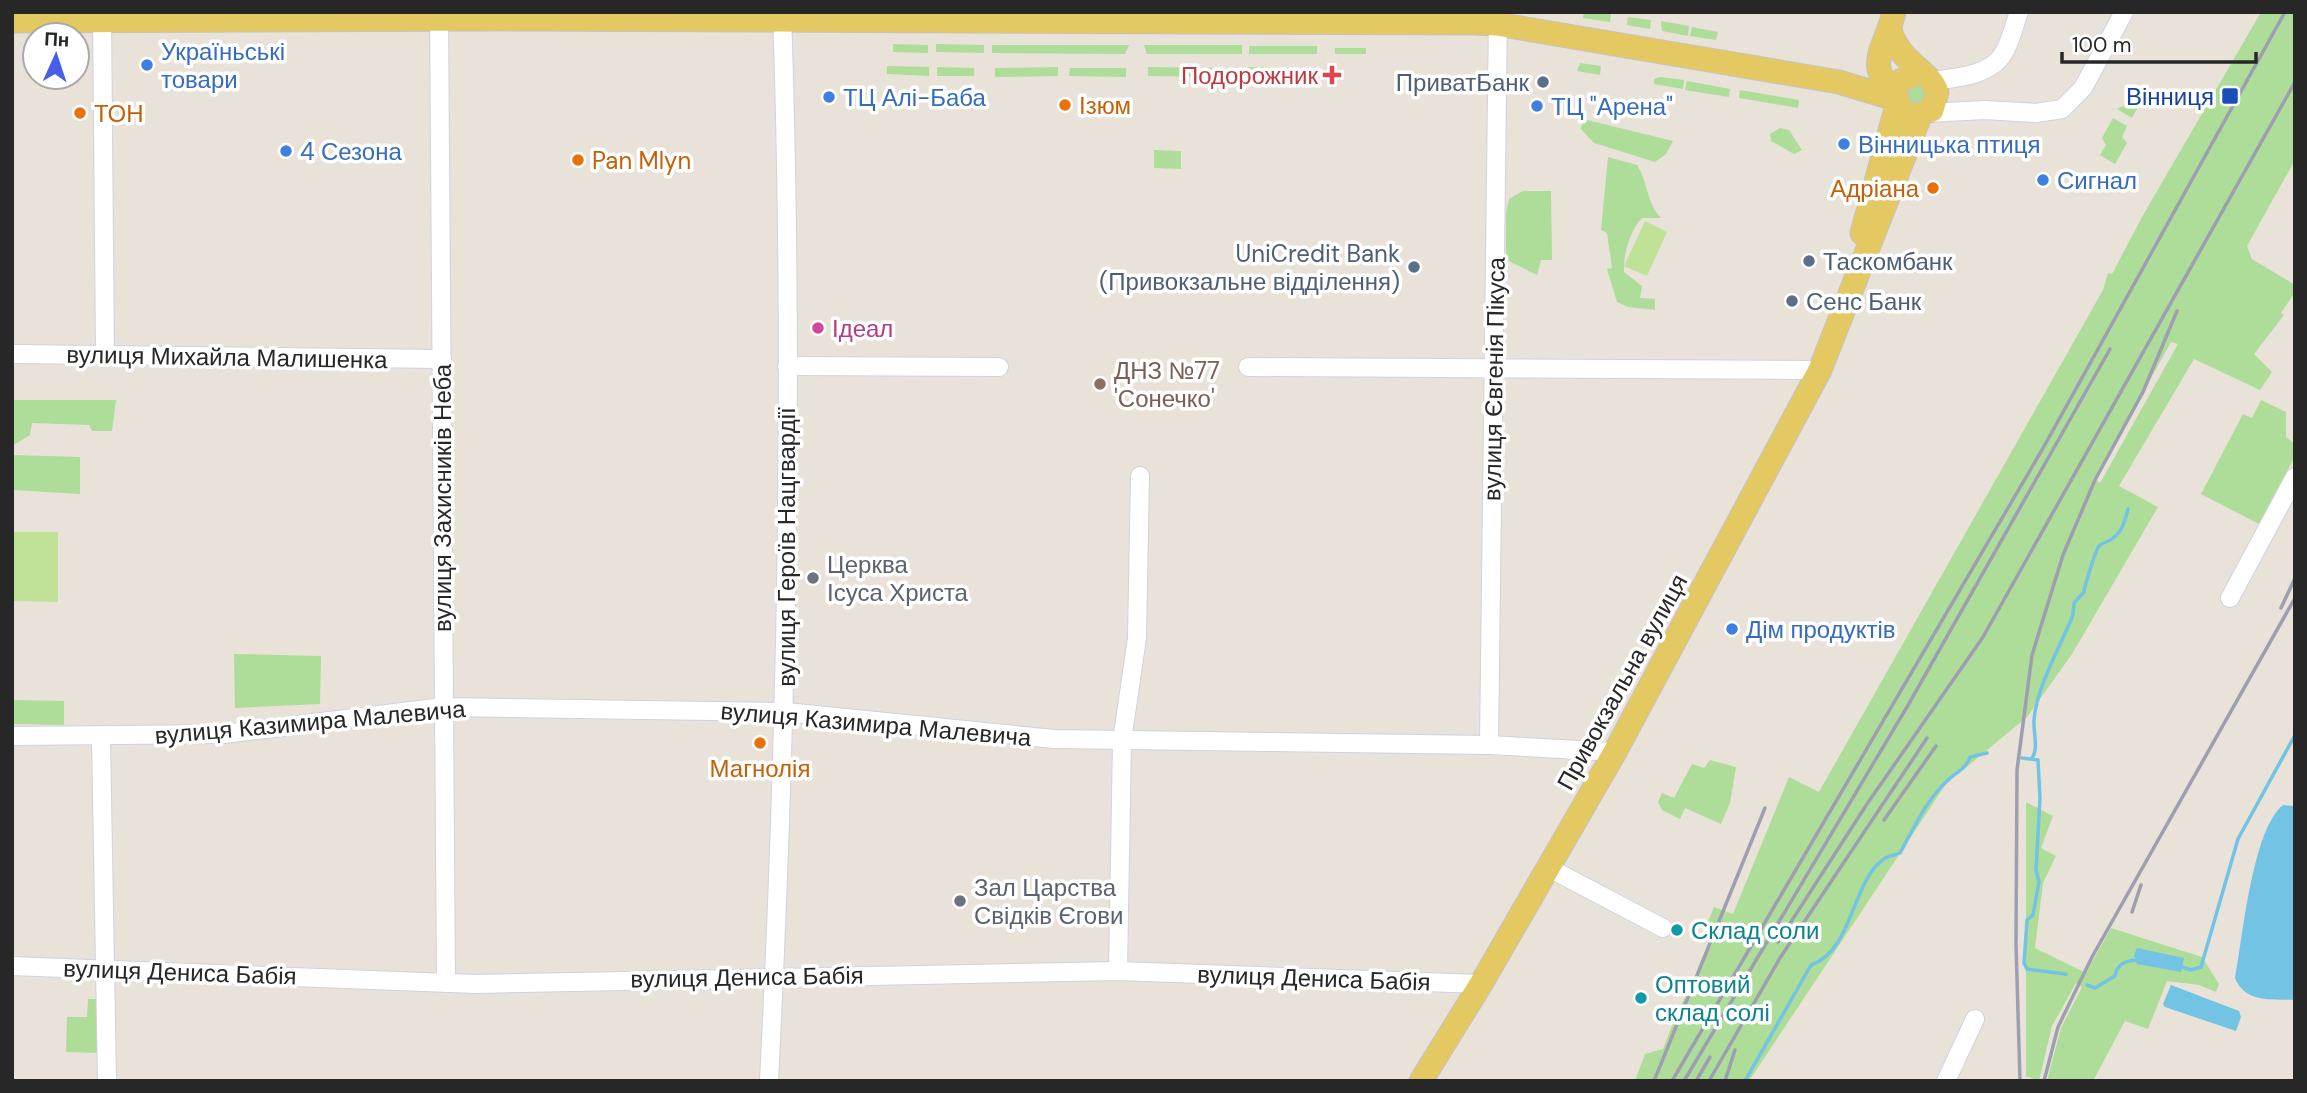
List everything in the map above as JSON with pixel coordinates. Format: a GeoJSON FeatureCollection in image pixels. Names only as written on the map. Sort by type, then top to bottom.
{"type":"FeatureCollection","features":[{"type":"Feature","properties":{"kind":"main road"},"geometry":{"type":"LineString","coordinates":[[12,21],[102,17],[439,15],[1497,18],[1839,82],[1896,99]]}},
{"type":"Feature","properties":{"kind":"main road"},"geometry":{"type":"LineString","coordinates":[[1846,298],[1923,115],[1937,98],[1924,77],[1901,55],[1892,21]]}},
{"type":"Feature","properties":{"kind":"main road"},"geometry":{"type":"LineString","coordinates":[[1892,21],[1877,67],[1880,80],[1906,114],[1923,115]]}},
{"type":"Feature","properties":{"kind":"main road"},"geometry":{"type":"LineString","coordinates":[[1839,82],[1859,77],[1877,67],[1894,65],[1924,77]]}},
{"type":"Feature","properties":{"kind":"main road"},"geometry":{"type":"LineString","coordinates":[[1846,298],[1896,99],[1905,77],[1924,77]]}},
{"type":"Feature","properties":{"kind":"main road"},"geometry":{"type":"LineString","coordinates":[[1839,82],[1867,96],[1877,107],[1888,130]]}},
{"type":"Feature","properties":{"kind":"main road","name":"Привокзальна вулиця"},"geometry":{"type":"LineString","coordinates":[[1421,1081],[1481,984],[1615,752],[1820,370],[1846,298]]}},
{"type":"Feature","properties":{"kind":"street"},"geometry":{"type":"LineString","coordinates":[[1924,77],[1962,77],[1983,70],[2003,56],[2019,12]]}},
{"type":"Feature","properties":{"kind":"street"},"geometry":{"type":"LineString","coordinates":[[1923,115],[1985,110],[2036,113],[2062,109],[2083,88],[2124,12]]}},
{"type":"Feature","properties":{"kind":"street","name":"вулиця Захисників Неба"},"geometry":{"type":"LineString","coordinates":[[439,15],[446,983]]}},
{"type":"Feature","properties":{"kind":"street","name":"вулиця Героїв Нацгвардії"},"geometry":{"type":"LineString","coordinates":[[769,1081],[786,712],[787,366],[782,16]]}},
{"type":"Feature","properties":{"kind":"street"},"geometry":{"type":"LineString","coordinates":[[102,17],[105,356]]}},
{"type":"Feature","properties":{"kind":"street","name":"вулиця Євгенія Пікуса"},"geometry":{"type":"LineString","coordinates":[[1489,745],[1497,18]]}},
{"type":"Feature","properties":{"kind":"street","name":"вулиця Михайла Малишенка"},"geometry":{"type":"LineString","coordinates":[[12,354],[442,359]]}},
{"type":"Feature","properties":{"kind":"street"},"geometry":{"type":"LineString","coordinates":[[787,366],[999,367]]}},
{"type":"Feature","properties":{"kind":"street"},"geometry":{"type":"LineString","coordinates":[[1248,368],[1494,366],[1820,370]]}},
{"type":"Feature","properties":{"kind":"street"},"geometry":{"type":"LineString","coordinates":[[1118,971],[1122,741],[1137,638],[1140,477]]}},
{"type":"Feature","properties":{"kind":"street"},"geometry":{"type":"LineString","coordinates":[[2230,598],[2295,477]]}},
{"type":"Feature","properties":{"kind":"street","name":"вулиця Казимира Малевича"},"geometry":{"type":"LineString","coordinates":[[12,736],[224,734],[443,708],[786,712],[1054,739],[1489,745],[1615,752]]}},
{"type":"Feature","properties":{"kind":"street"},"geometry":{"type":"LineString","coordinates":[[101,737],[107,1081]]}},
{"type":"Feature","properties":{"kind":"street"},"geometry":{"type":"LineString","coordinates":[[1549,868],[1663,928]]}},
{"type":"Feature","properties":{"kind":"street","name":"вулиця Дениса Бабія"},"geometry":{"type":"LineString","coordinates":[[12,966],[446,983],[1118,971],[1481,984]]}},
{"type":"Feature","properties":{"kind":"street"},"geometry":{"type":"LineString","coordinates":[[1947,1081],[1975,1019]]}},
{"type":"Feature","properties":{"kind":"green space"},"geometry":{"type":"Polygon","coordinates":[[[1584,12],[1611,14],[1610,22],[1583,18],[1584,12]]]}},
{"type":"Feature","properties":{"kind":"green space"},"geometry":{"type":"Polygon","coordinates":[[[2261,12],[2295,12],[2295,160],[2247,246],[2252,259],[2295,285],[2295,292],[2281,313],[2284,315],[2254,354],[2272,372],[2260,390],[2194,359],[2119,486],[2158,507],[2072,654],[2027,717],[1946,784],[1749,1081],[1635,1081],[1645,1054],[1663,1049],[1677,1013],[1717,934],[1705,929],[1714,907],[1733,914],[1789,777],[1819,792],[2103,290],[2108,273],[2112,274],[2142,217],[2261,12]],[[2171,342],[2095,479],[2100,483],[2178,344],[2171,342]]]}},
{"type":"Feature","properties":{"kind":"green space"},"geometry":{"type":"Polygon","coordinates":[[[1628,17],[1651,20],[1650,29],[1627,25],[1628,17]]]}},
{"type":"Feature","properties":{"kind":"green space"},"geometry":{"type":"Polygon","coordinates":[[[1661,21],[1689,26],[1688,36],[1662,31],[1661,21]]]}},
{"type":"Feature","properties":{"kind":"green space"},"geometry":{"type":"Polygon","coordinates":[[[1692,27],[1718,32],[1716,40],[1690,36],[1692,27]]]}},
{"type":"Feature","properties":{"kind":"green space"},"geometry":{"type":"Polygon","coordinates":[[[893,44],[928,45],[928,53],[893,52],[893,44]]]}},
{"type":"Feature","properties":{"kind":"green space"},"geometry":{"type":"Polygon","coordinates":[[[936,44],[984,45],[984,53],[936,52],[936,44]]]}},
{"type":"Feature","properties":{"kind":"green space"},"geometry":{"type":"Polygon","coordinates":[[[992,45],[1129,45],[1125,54],[992,53],[992,45]]]}},
{"type":"Feature","properties":{"kind":"green space"},"geometry":{"type":"Polygon","coordinates":[[[1144,45],[1242,45],[1242,54],[1147,54],[1144,45]]]}},
{"type":"Feature","properties":{"kind":"green space"},"geometry":{"type":"Polygon","coordinates":[[[1249,46],[1317,46],[1317,54],[1249,54],[1249,46]]]}},
{"type":"Feature","properties":{"kind":"green space"},"geometry":{"type":"Polygon","coordinates":[[[1335,48],[1366,48],[1366,54],[1335,54],[1335,48]]]}},
{"type":"Feature","properties":{"kind":"green space"},"geometry":{"type":"Polygon","coordinates":[[[1580,63],[1601,66],[1600,75],[1577,71],[1580,63]]]}},
{"type":"Feature","properties":{"kind":"green space"},"geometry":{"type":"Polygon","coordinates":[[[887,66],[929,67],[929,76],[887,74],[887,66]]]}},
{"type":"Feature","properties":{"kind":"green space"},"geometry":{"type":"Polygon","coordinates":[[[937,67],[974,68],[974,76],[937,76],[937,67]]]}},
{"type":"Feature","properties":{"kind":"green space"},"geometry":{"type":"Polygon","coordinates":[[[1058,67],[1058,76],[995,77],[995,68],[1058,67]]]}},
{"type":"Feature","properties":{"kind":"green space"},"geometry":{"type":"Polygon","coordinates":[[[1148,67],[1229,68],[1229,77],[1148,76],[1148,67]]]}},
{"type":"Feature","properties":{"kind":"green space"},"geometry":{"type":"Polygon","coordinates":[[[1247,67],[1316,69],[1315,77],[1247,76],[1247,67]]]}},
{"type":"Feature","properties":{"kind":"green space"},"geometry":{"type":"Polygon","coordinates":[[[1070,68],[1126,68],[1126,77],[1069,76],[1070,68]]]}},
{"type":"Feature","properties":{"kind":"green space"},"geometry":{"type":"Polygon","coordinates":[[[1661,77],[1684,80],[1683,89],[1654,84],[1654,79],[1661,77]]]}},
{"type":"Feature","properties":{"kind":"green space"},"geometry":{"type":"Polygon","coordinates":[[[1687,81],[1730,89],[1729,97],[1685,90],[1687,81]]]}},
{"type":"Feature","properties":{"kind":"green space"},"geometry":{"type":"Polygon","coordinates":[[[1920,82],[1929,99],[1911,107],[1903,92],[1920,82]]]}},
{"type":"Feature","properties":{"kind":"green space"},"geometry":{"type":"Polygon","coordinates":[[[1740,90],[1799,100],[1798,108],[1739,98],[1740,90]]]}},
{"type":"Feature","properties":{"kind":"green space"},"geometry":{"type":"Polygon","coordinates":[[[2133,101],[2140,103],[2132,118],[2117,109],[2133,101]]]}},
{"type":"Feature","properties":{"kind":"green space"},"geometry":{"type":"Polygon","coordinates":[[[2113,118],[2127,126],[2122,137],[2127,143],[2115,164],[2100,155],[2106,145],[2102,138],[2113,118]]]}},
{"type":"Feature","properties":{"kind":"green space"},"geometry":{"type":"Polygon","coordinates":[[[1583,119],[1673,141],[1666,154],[1655,162],[1594,143],[1581,129],[1583,119]]]}},
{"type":"Feature","properties":{"kind":"green space"},"geometry":{"type":"Polygon","coordinates":[[[1780,128],[1789,130],[1802,150],[1794,154],[1771,141],[1770,134],[1780,128]]]}},
{"type":"Feature","properties":{"kind":"green space"},"geometry":{"type":"Polygon","coordinates":[[[1154,150],[1181,151],[1181,169],[1154,168],[1154,150]]]}},
{"type":"Feature","properties":{"kind":"green space"},"geometry":{"type":"Polygon","coordinates":[[[1608,157],[1637,165],[1652,205],[1661,218],[1642,218],[1638,223],[1628,243],[1624,265],[1624,272],[1642,286],[1640,298],[1655,299],[1655,310],[1628,307],[1617,302],[1607,269],[1612,268],[1607,233],[1601,230],[1608,157]]]}},
{"type":"Feature","properties":{"kind":"green space"},"geometry":{"type":"Polygon","coordinates":[[[1523,191],[1551,191],[1552,260],[1541,260],[1537,275],[1509,261],[1506,256],[1506,213],[1509,199],[1523,191]]]}},
{"type":"Feature","properties":{"kind":"green space"},"geometry":{"type":"Polygon","coordinates":[[[1645,221],[1667,232],[1647,276],[1624,266],[1645,221]]]}},
{"type":"Feature","properties":{"kind":"green space"},"geometry":{"type":"Polygon","coordinates":[[[12,400],[116,400],[112,431],[92,431],[89,425],[32,423],[30,435],[12,446],[12,400]]]}},
{"type":"Feature","properties":{"kind":"green space"},"geometry":{"type":"Polygon","coordinates":[[[2261,400],[2286,412],[2286,437],[2295,444],[2295,456],[2259,524],[2201,494],[2243,414],[2252,418],[2261,400]]]}},
{"type":"Feature","properties":{"kind":"green space"},"geometry":{"type":"Polygon","coordinates":[[[14,455],[80,457],[80,494],[13,490],[14,455]]]}},
{"type":"Feature","properties":{"kind":"green space"},"geometry":{"type":"Polygon","coordinates":[[[14,532],[58,532],[58,602],[13,601],[14,532]]]}},
{"type":"Feature","properties":{"kind":"green space"},"geometry":{"type":"Polygon","coordinates":[[[234,654],[321,656],[320,704],[235,708],[234,654]]]}},
{"type":"Feature","properties":{"kind":"green space"},"geometry":{"type":"Polygon","coordinates":[[[12,700],[64,701],[64,725],[12,724],[12,700]]]}},
{"type":"Feature","properties":{"kind":"green space"},"geometry":{"type":"Polygon","coordinates":[[[1710,760],[1736,767],[1730,803],[1721,824],[1685,808],[1680,819],[1662,810],[1658,802],[1662,793],[1674,798],[1692,764],[1704,768],[1710,760]]]}},
{"type":"Feature","properties":{"kind":"green space"},"geometry":{"type":"Polygon","coordinates":[[[2026,802],[2053,816],[2041,848],[2056,856],[2043,883],[2035,948],[2086,973],[2111,928],[2202,957],[2219,984],[2216,992],[2199,985],[2167,981],[2148,1029],[2125,1021],[2093,1081],[2047,1081],[2061,1028],[2082,987],[2076,983],[2052,1026],[2039,1081],[2026,1076],[2026,802]]]}},
{"type":"Feature","properties":{"kind":"green space"},"geometry":{"type":"Polygon","coordinates":[[[88,999],[99,999],[99,1053],[66,1052],[67,1017],[87,1017],[88,999]]]}},
{"type":"Feature","properties":{"kind":"water"},"geometry":{"type":"Polygon","coordinates":[[[2283,805],[2295,806],[2295,1000],[2252,996],[2239,986],[2235,978],[2256,860],[2272,818],[2283,805]]]}},
{"type":"Feature","properties":{"kind":"water"},"geometry":{"type":"Polygon","coordinates":[[[2137,948],[2184,958],[2181,972],[2137,964],[2134,955],[2137,948]]]}},
{"type":"Feature","properties":{"kind":"water"},"geometry":{"type":"Polygon","coordinates":[[[2171,985],[2239,1011],[2241,1017],[2236,1031],[2165,1007],[2163,1004],[2171,985]]]}},
{"type":"Feature","properties":{"kind":"waterway"},"geometry":{"type":"LineString","coordinates":[[2032,758],[2035,750],[2034,720],[2044,680],[2073,615],[2074,603],[2084,592],[2097,549],[2119,532],[2128,509]]}},
{"type":"Feature","properties":{"kind":"waterway"},"geometry":{"type":"LineString","coordinates":[[2179,966],[2191,970],[2201,967],[2238,839],[2295,735]]}},
{"type":"Feature","properties":{"kind":"waterway"},"geometry":{"type":"LineString","coordinates":[[1745,1081],[1811,965],[1825,957],[1836,945],[1873,869],[1886,858],[1900,853],[1933,796],[1964,767],[1970,757],[1987,753]]}},
{"type":"Feature","properties":{"kind":"waterway"},"geometry":{"type":"LineString","coordinates":[[2022,758],[2038,760],[2040,798],[2036,870],[2039,882],[2033,915],[2027,920],[2024,963],[2027,969],[2066,974]]}},
{"type":"Feature","properties":{"kind":"waterway"},"geometry":{"type":"LineString","coordinates":[[2087,985],[2095,988],[2115,976],[2122,964],[2137,960]]}},
{"type":"Feature","properties":{"kind":"railway"},"geometry":{"type":"LineString","coordinates":[[1672,1081],[2042,450],[2285,12]]}},
{"type":"Feature","properties":{"kind":"railway"},"geometry":{"type":"LineString","coordinates":[[1778,942],[1867,804],[1983,637],[2295,82]]}},
{"type":"Feature","properties":{"kind":"railway"},"geometry":{"type":"LineString","coordinates":[[2020,1081],[2016,944],[2017,770],[2032,655],[2063,555],[2095,480],[2143,392],[2177,311]]}},
{"type":"Feature","properties":{"kind":"railway"},"geometry":{"type":"LineString","coordinates":[[1684,1081],[1907,707],[2110,349]]}},
{"type":"Feature","properties":{"kind":"railway"},"geometry":{"type":"LineString","coordinates":[[2281,608],[2295,578]]}},
{"type":"Feature","properties":{"kind":"railway"},"geometry":{"type":"LineString","coordinates":[[2044,1081],[2058,1027],[2092,957],[2295,598]]}},
{"type":"Feature","properties":{"kind":"railway"},"geometry":{"type":"LineString","coordinates":[[1709,1081],[1780,958],[1927,738]]}},
{"type":"Feature","properties":{"kind":"railway"},"geometry":{"type":"LineString","coordinates":[[1884,820],[1936,746]]}},
{"type":"Feature","properties":{"kind":"railway"},"geometry":{"type":"LineString","coordinates":[[1654,1081],[1765,808]]}},
{"type":"Feature","properties":{"kind":"railway"},"geometry":{"type":"LineString","coordinates":[[2132,912],[2141,885]]}},
{"type":"Feature","properties":{"kind":"railway"},"geometry":{"type":"LineString","coordinates":[[1725,1081],[1735,1050]]}},
{"type":"Feature","properties":{"kind":"railway"},"geometry":{"type":"LineString","coordinates":[[1696,1081],[1710,1057]]}},
{"type":"Feature","properties":{"kind":"place","name":"Україньські товари"},"geometry":{"type":"Point","coordinates":[147,65]}},
{"type":"Feature","properties":{"kind":"place","name":"Подорожник"},"geometry":{"type":"Point","coordinates":[1332,75]}},
{"type":"Feature","properties":{"kind":"place","name":"ПриватБанк"},"geometry":{"type":"Point","coordinates":[1543,82]}},
{"type":"Feature","properties":{"kind":"place","name":"Вінниця"},"geometry":{"type":"Point","coordinates":[2230,96]}},
{"type":"Feature","properties":{"kind":"place","name":"ТЦ Алі-Баба"},"geometry":{"type":"Point","coordinates":[829,97]}},
{"type":"Feature","properties":{"kind":"place","name":"Ізюм"},"geometry":{"type":"Point","coordinates":[1065,105]}},
{"type":"Feature","properties":{"kind":"place","name":"ТЦ \"Арена\""},"geometry":{"type":"Point","coordinates":[1537,106]}},
{"type":"Feature","properties":{"kind":"place","name":"ТОН"},"geometry":{"type":"Point","coordinates":[80,113]}},
{"type":"Feature","properties":{"kind":"place","name":"Вінницька птиця"},"geometry":{"type":"Point","coordinates":[1844,144]}},
{"type":"Feature","properties":{"kind":"place","name":"4 Сезона"},"geometry":{"type":"Point","coordinates":[286,151]}},
{"type":"Feature","properties":{"kind":"place","name":"Pan Mlyn"},"geometry":{"type":"Point","coordinates":[578,160]}},
{"type":"Feature","properties":{"kind":"place","name":"Сигнал"},"geometry":{"type":"Point","coordinates":[2043,180]}},
{"type":"Feature","properties":{"kind":"place","name":"Адріана"},"geometry":{"type":"Point","coordinates":[1933,188]}},
{"type":"Feature","properties":{"kind":"place","name":"Таскомбанк"},"geometry":{"type":"Point","coordinates":[1809,261]}},
{"type":"Feature","properties":{"kind":"place","name":"UniCredit Bank (Привокзальне відділення)"},"geometry":{"type":"Point","coordinates":[1414,267]}},
{"type":"Feature","properties":{"kind":"place","name":"Сенс Банк"},"geometry":{"type":"Point","coordinates":[1792,301]}},
{"type":"Feature","properties":{"kind":"place","name":"Ідеал"},"geometry":{"type":"Point","coordinates":[818,328]}},
{"type":"Feature","properties":{"kind":"place","name":"ДНЗ №77 'Сонечко'"},"geometry":{"type":"Point","coordinates":[1100,384]}},
{"type":"Feature","properties":{"kind":"place","name":"Церква Ісуса Христа"},"geometry":{"type":"Point","coordinates":[813,578]}},
{"type":"Feature","properties":{"kind":"place","name":"Дім продуктів"},"geometry":{"type":"Point","coordinates":[1732,629]}},
{"type":"Feature","properties":{"kind":"place","name":"Магнолія"},"geometry":{"type":"Point","coordinates":[760,743]}},
{"type":"Feature","properties":{"kind":"place","name":"Зал Царства Свідків Єгови"},"geometry":{"type":"Point","coordinates":[960,901]}},
{"type":"Feature","properties":{"kind":"place","name":"Склад соли"},"geometry":{"type":"Point","coordinates":[1677,930]}},
{"type":"Feature","properties":{"kind":"place","name":"Оптовий склад солі"},"geometry":{"type":"Point","coordinates":[1641,998]}}]}
